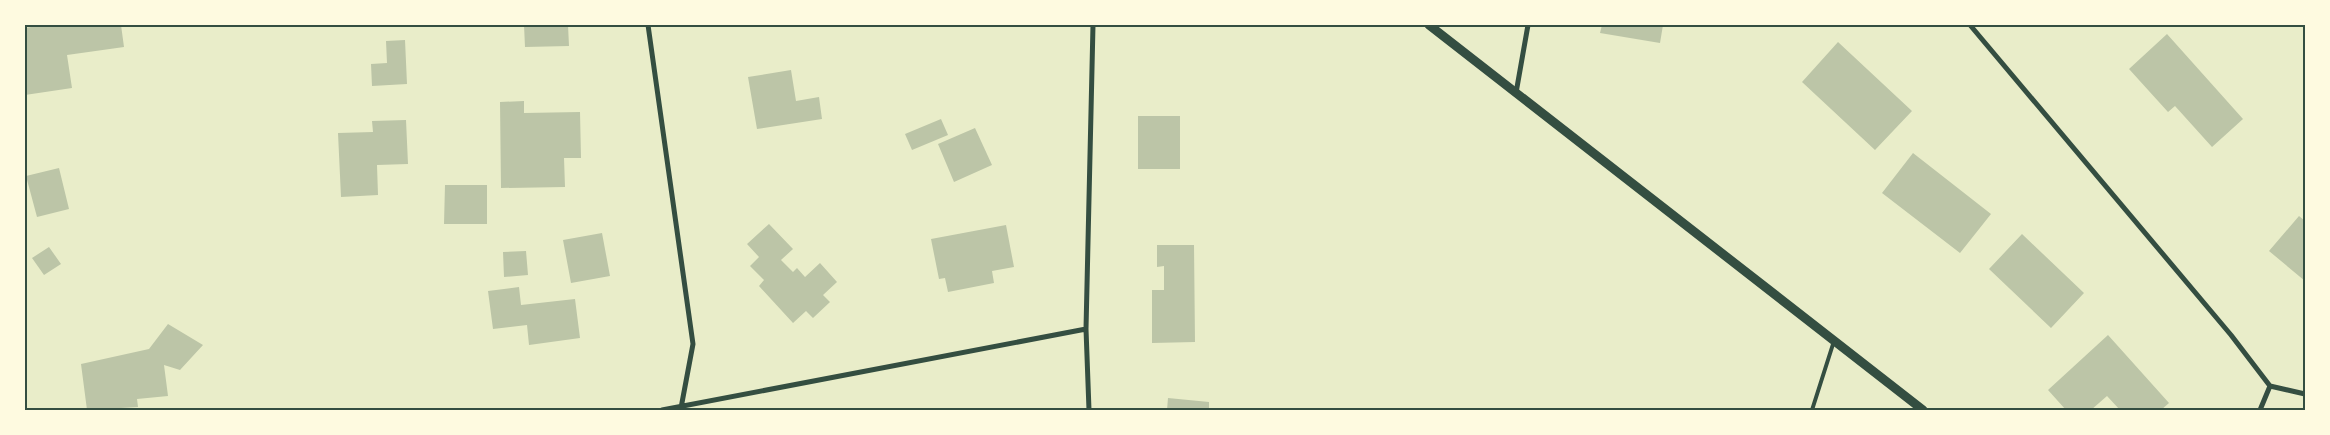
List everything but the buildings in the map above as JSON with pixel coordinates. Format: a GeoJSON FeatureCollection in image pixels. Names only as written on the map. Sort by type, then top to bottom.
{"type":"FeatureCollection","features":[{"type":"Feature","properties":{"kind":"street"},"geometry":{"type":"LineString","coordinates":[[648,25],[693,344],[681,409]]}},
{"type":"Feature","properties":{"kind":"street"},"geometry":{"type":"LineString","coordinates":[[1089,410],[1086,330],[1093,25]]}},
{"type":"Feature","properties":{"kind":"street"},"geometry":{"type":"LineString","coordinates":[[1429,25],[1923,410]]}},
{"type":"Feature","properties":{"kind":"street"},"geometry":{"type":"LineString","coordinates":[[1516,94],[1528,25]]}},
{"type":"Feature","properties":{"kind":"street"},"geometry":{"type":"LineString","coordinates":[[1970,25],[2231,336],[2270,386],[2305,394]]}},
{"type":"Feature","properties":{"kind":"street"},"geometry":{"type":"LineString","coordinates":[[662,410],[681,409],[1086,330]]}},
{"type":"Feature","properties":{"kind":"street"},"geometry":{"type":"LineString","coordinates":[[2260,410],[2270,386]]}},
{"type":"Feature","properties":{"kind":"lane"},"geometry":{"type":"LineString","coordinates":[[1812,410],[1834,341]]}}]}
